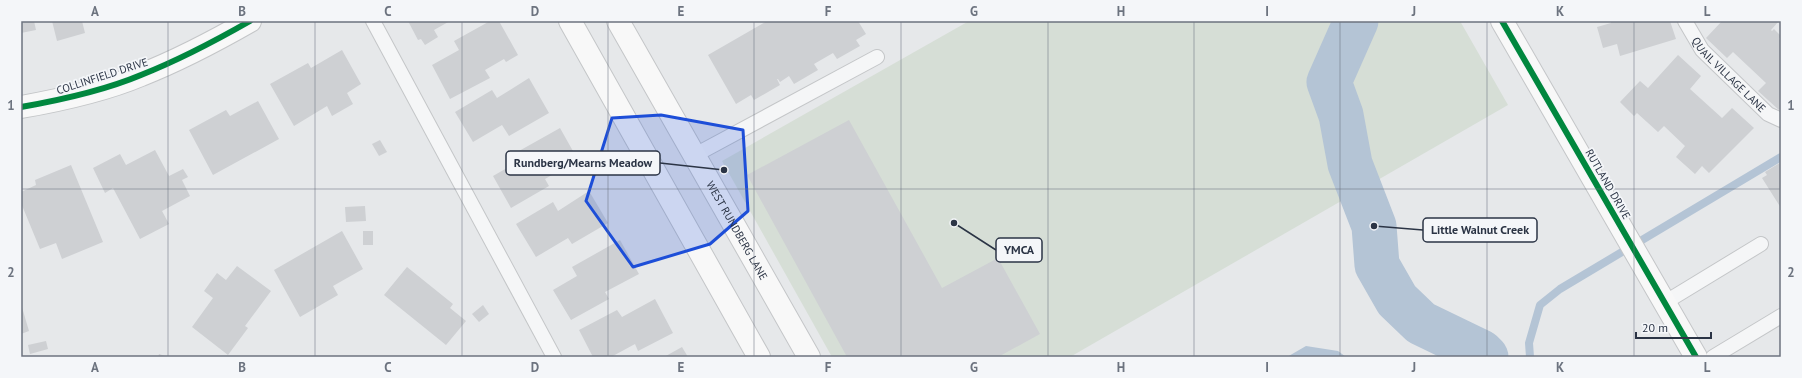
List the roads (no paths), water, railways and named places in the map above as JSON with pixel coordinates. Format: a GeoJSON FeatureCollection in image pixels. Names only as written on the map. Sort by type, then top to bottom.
{"type":"FeatureCollection","features":[{"type":"Feature","properties":{"kind":"main road","name":"COLLINFIELD DRIVE"},"geometry":{"type":"LineString","coordinates":[[21,108],[62,100],[141,76],[202,48],[250,21]]}},
{"type":"Feature","properties":{"kind":"main road"},"geometry":{"type":"LineString","coordinates":[[570,21],[759,357]]}},
{"type":"Feature","properties":{"kind":"main road","name":"WEST RUNDBERG LANE"},"geometry":{"type":"LineString","coordinates":[[618,21],[809,357]]}},
{"type":"Feature","properties":{"kind":"main road","name":"RUTLAND DRIVE"},"geometry":{"type":"LineString","coordinates":[[1502,21],[1696,357]]}},
{"type":"Feature","properties":{"kind":"lane"},"geometry":{"type":"LineString","coordinates":[[373,21],[554,357]]}},
{"type":"Feature","properties":{"kind":"lane","name":"QUAIL VILLAGE LANE"},"geometry":{"type":"LineString","coordinates":[[1685,21],[1702,50],[1768,114],[1781,120]]}},
{"type":"Feature","properties":{"kind":"lane"},"geometry":{"type":"LineString","coordinates":[[695,155],[877,57]]}},
{"type":"Feature","properties":{"kind":"lane"},"geometry":{"type":"LineString","coordinates":[[1664,303],[1761,244]]}},
{"type":"Feature","properties":{"kind":"lane"},"geometry":{"type":"LineString","coordinates":[[1713,357],[1781,316]]}},
{"type":"Feature","properties":{"kind":"water"},"geometry":{"type":"Polygon","coordinates":[[[1306,346],[1338,351],[1346,357],[1287,357],[1306,346]]]}},
{"type":"Feature","properties":{"kind":"waterway"},"geometry":{"type":"LineString","coordinates":[[1356,21],[1329,82],[1341,115],[1350,164],[1374,226],[1377,265],[1397,300],[1421,323],[1481,352],[1486,357]]}},
{"type":"Feature","properties":{"kind":"waterway"},"geometry":{"type":"LineString","coordinates":[[1530,357],[1529,343],[1540,305],[1560,289],[1781,157]]}},
{"type":"Feature","properties":{"kind":"place","name":"Rundberg/Mearns Meadow"},"geometry":{"type":"Point","coordinates":[724,170]}},
{"type":"Feature","properties":{"kind":"place","name":"YMCA"},"geometry":{"type":"Point","coordinates":[954,223]}},
{"type":"Feature","properties":{"kind":"place","name":"Little Walnut Creek"},"geometry":{"type":"Point","coordinates":[1374,226]}}]}
